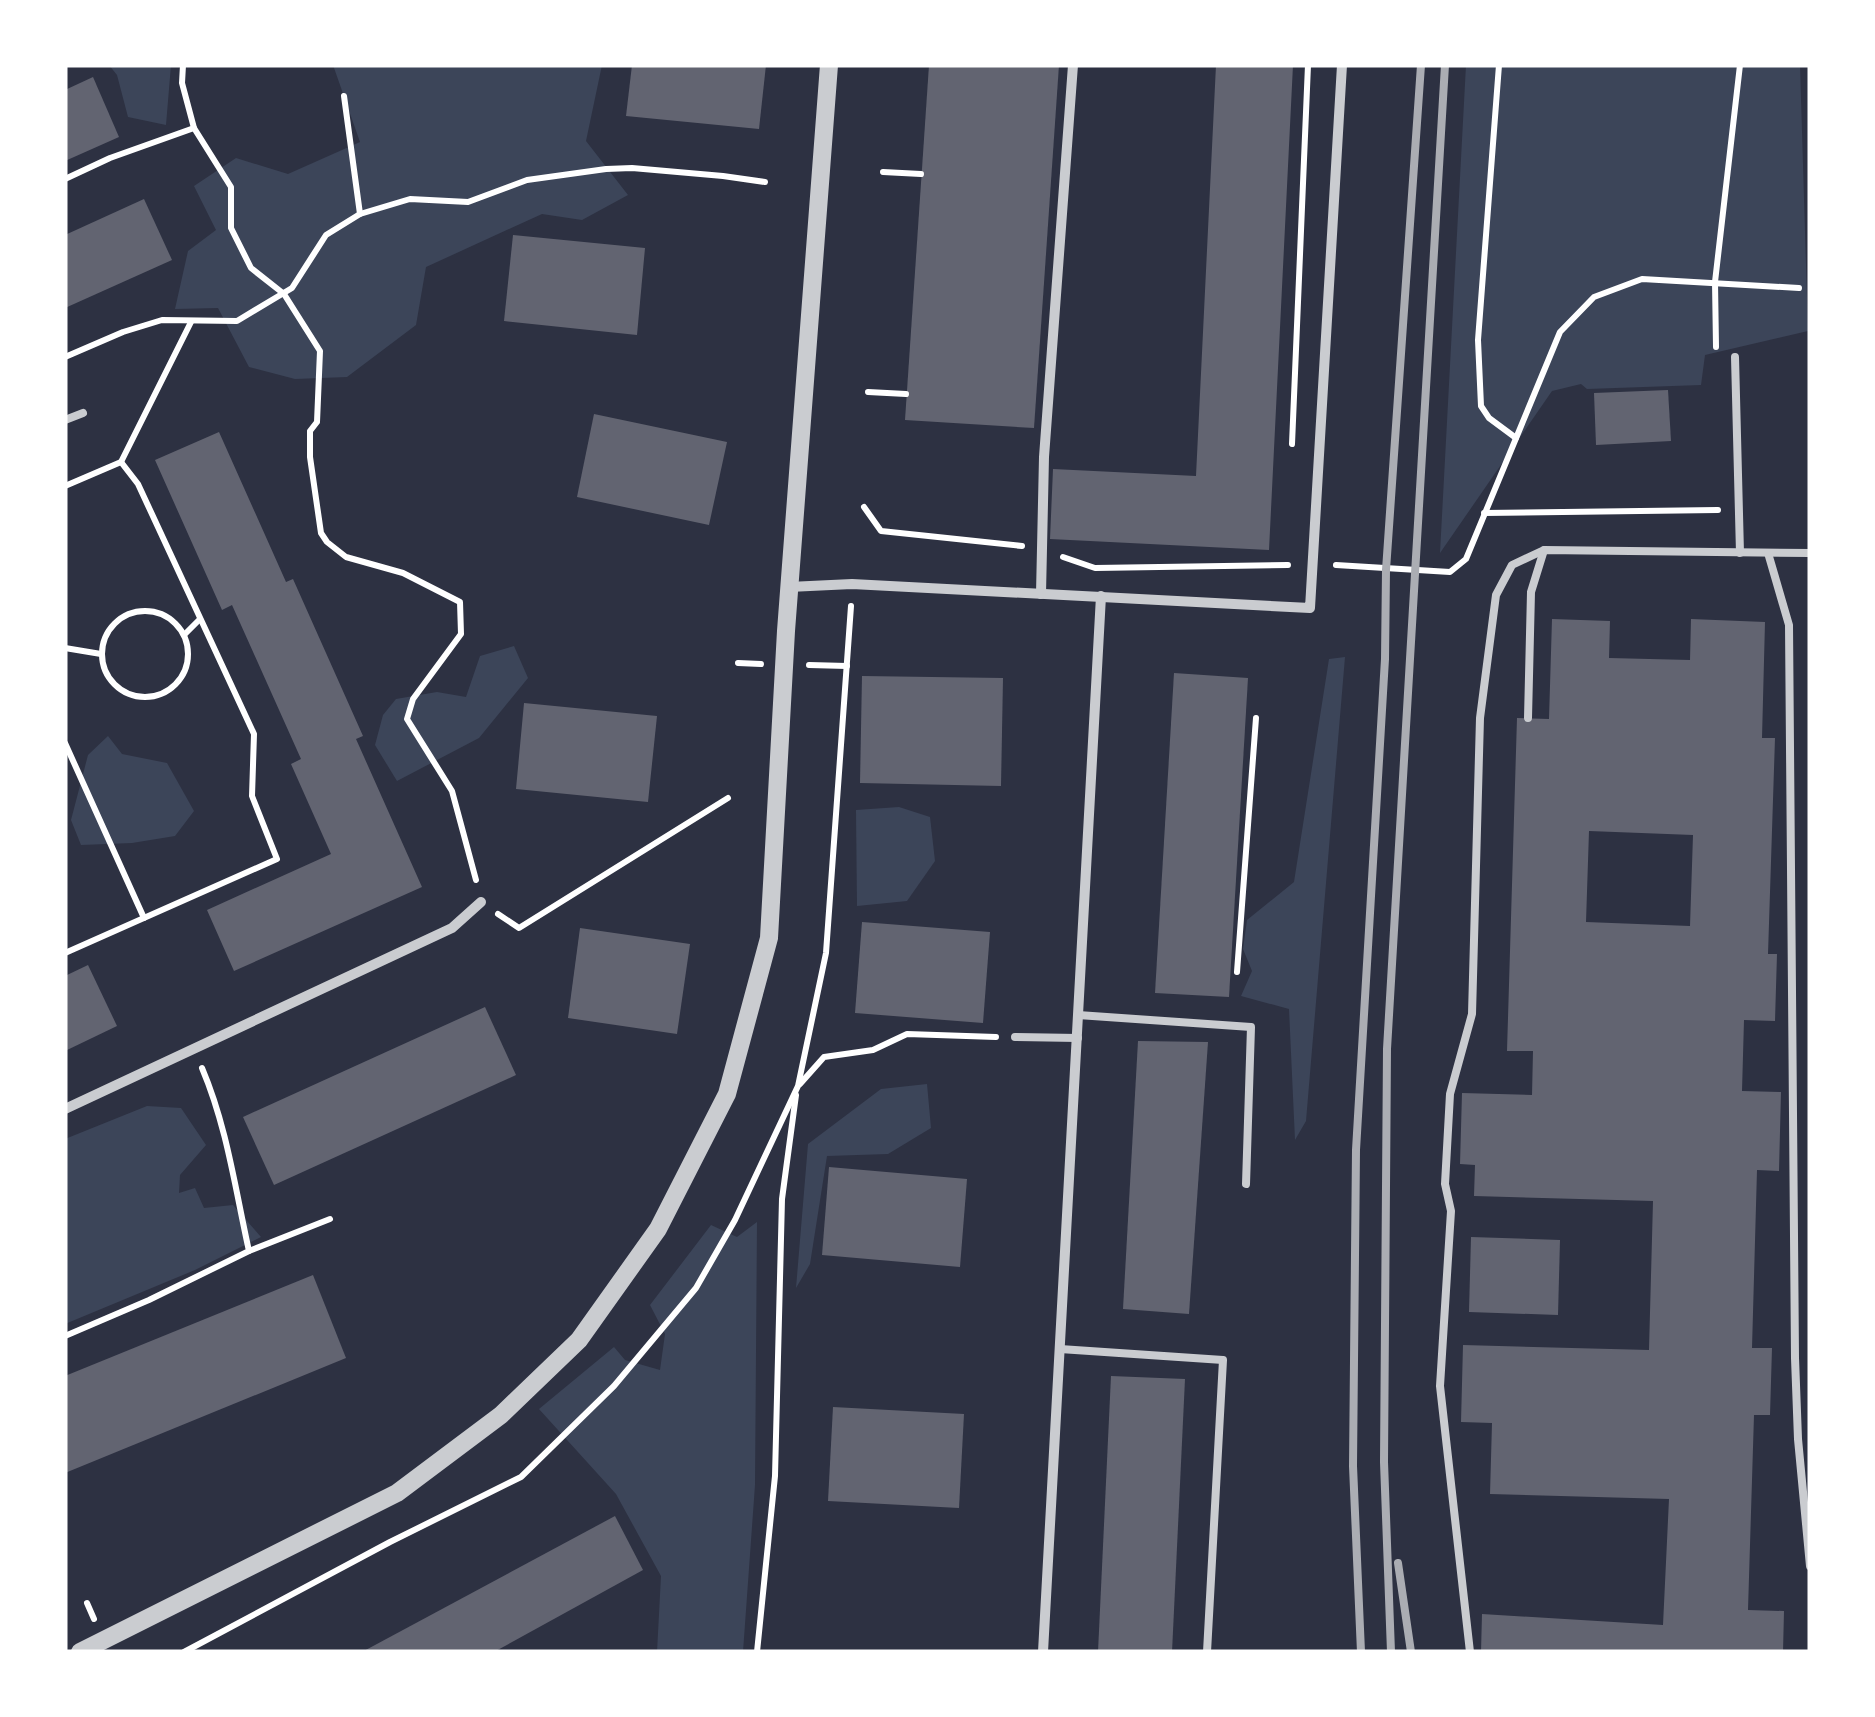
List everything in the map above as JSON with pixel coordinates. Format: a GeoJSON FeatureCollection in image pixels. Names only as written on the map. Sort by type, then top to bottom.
{"type":"FeatureCollection","features":[{"type":"Feature","properties":{"kind":"street"},"geometry":{"type":"LineString","coordinates":[[80,1652],[396,1493],[501,1415],[579,1340],[658,1229],[727,1094],[769,938],[789,587],[829,65]]}},
{"type":"Feature","properties":{"kind":"street"},"geometry":{"type":"LineString","coordinates":[[1041,594],[1044,457],[1073,65]]}},
{"type":"Feature","properties":{"kind":"street"},"geometry":{"type":"LineString","coordinates":[[789,587],[852,584],[1310,608],[1342,65]]}},
{"type":"Feature","properties":{"kind":"street"},"geometry":{"type":"LineString","coordinates":[[1043,1652],[1102,596]]}},
{"type":"Feature","properties":{"kind":"street"},"geometry":{"type":"LineString","coordinates":[[65,1109],[452,928],[482,902]]}},
{"type":"Feature","properties":{"kind":"lane"},"geometry":{"type":"LineString","coordinates":[[1734,357],[1740,553]]}},
{"type":"Feature","properties":{"kind":"lane"},"geometry":{"type":"LineString","coordinates":[[65,420],[82,413]]}},
{"type":"Feature","properties":{"kind":"lane"},"geometry":{"type":"LineString","coordinates":[[1528,718],[1531,592],[1544,550]]}},
{"type":"Feature","properties":{"kind":"lane"},"geometry":{"type":"LineString","coordinates":[[1470,1652],[1440,1386],[1451,1212],[1445,1184],[1450,1094],[1472,1014],[1480,718],[1496,596],[1512,565],[1544,550],[1810,554]]}},
{"type":"Feature","properties":{"kind":"lane"},"geometry":{"type":"LineString","coordinates":[[1768,553],[1789,625],[1795,1358],[1810,1566]]}},
{"type":"Feature","properties":{"kind":"lane"},"geometry":{"type":"LineString","coordinates":[[1078,1016],[1251,1027],[1246,1184]]}},
{"type":"Feature","properties":{"kind":"lane"},"geometry":{"type":"LineString","coordinates":[[1015,1037],[1078,1038]]}},
{"type":"Feature","properties":{"kind":"lane"},"geometry":{"type":"LineString","coordinates":[[1060,1349],[1222,1360],[1207,1652]]}},
{"type":"Feature","properties":{"kind":"path"},"geometry":{"type":"LineString","coordinates":[[184,65],[182,83],[194,128],[231,188],[231,228],[252,268],[284,294],[320,351],[317,422],[310,432],[310,457],[321,533],[346,557],[403,573],[460,602],[461,634],[412,699],[407,719],[452,791],[482,902],[519,928],[728,798]]}},
{"type":"Feature","properties":{"kind":"path"},"geometry":{"type":"LineString","coordinates":[[1292,450],[1308,65]]}},
{"type":"Feature","properties":{"kind":"path"},"geometry":{"type":"LineString","coordinates":[[1499,65],[1478,340],[1481,406],[1489,418],[1516,438]]}},
{"type":"Feature","properties":{"kind":"path"},"geometry":{"type":"LineString","coordinates":[[1716,282],[1740,65]]}},
{"type":"Feature","properties":{"kind":"path"},"geometry":{"type":"LineString","coordinates":[[344,96],[360,214]]}},
{"type":"Feature","properties":{"kind":"path"},"geometry":{"type":"LineString","coordinates":[[65,179],[194,128]]}},
{"type":"Feature","properties":{"kind":"path"},"geometry":{"type":"LineString","coordinates":[[65,357],[162,320],[237,321],[292,288],[326,235],[360,214],[410,198],[468,202],[526,180],[606,169],[632,168],[765,182]]}},
{"type":"Feature","properties":{"kind":"path"},"geometry":{"type":"LineString","coordinates":[[882,172],[921,174]]}},
{"type":"Feature","properties":{"kind":"path"},"geometry":{"type":"LineString","coordinates":[[864,507],[880,531],[1042,548],[1094,568],[1312,563],[1450,572],[1466,559],[1560,332],[1594,297],[1642,279],[1799,288]]}},
{"type":"Feature","properties":{"kind":"path"},"geometry":{"type":"LineString","coordinates":[[65,486],[121,462],[192,322]]}},
{"type":"Feature","properties":{"kind":"path"},"geometry":{"type":"LineString","coordinates":[[868,392],[906,394]]}},
{"type":"Feature","properties":{"kind":"path"},"geometry":{"type":"LineString","coordinates":[[65,953],[277,858],[252,796],[254,734],[138,484],[121,462]]}},
{"type":"Feature","properties":{"kind":"path"},"geometry":{"type":"LineString","coordinates":[[1484,513],[1719,510]]}},
{"type":"Feature","properties":{"kind":"path"},"geometry":{"type":"LineString","coordinates":[[1287,565],[1288,546]]}},
{"type":"Feature","properties":{"kind":"path"},"geometry":{"type":"LineString","coordinates":[[136,612],[164,615],[184,635],[188,663],[174,688],[161,695],[133,696],[120,690],[104,668],[101,654],[112,627],[136,612]]}},
{"type":"Feature","properties":{"kind":"path"},"geometry":{"type":"LineString","coordinates":[[184,635],[200,620]]}},
{"type":"Feature","properties":{"kind":"path"},"geometry":{"type":"LineString","coordinates":[[65,648],[101,654]]}},
{"type":"Feature","properties":{"kind":"path"},"geometry":{"type":"LineString","coordinates":[[1238,972],[1256,718]]}},
{"type":"Feature","properties":{"kind":"path"},"geometry":{"type":"LineString","coordinates":[[65,743],[144,918]]}},
{"type":"Feature","properties":{"kind":"path"},"geometry":{"type":"LineString","coordinates":[[757,1652],[774,1476],[782,1200],[798,1086],[824,1057],[872,1050],[906,1034],[1015,1037]]}},
{"type":"Feature","properties":{"kind":"path"},"geometry":{"type":"LineString","coordinates":[[194,1049],[218,1105],[250,1250]]}},
{"type":"Feature","properties":{"kind":"path"},"geometry":{"type":"LineString","coordinates":[[65,1336],[250,1250],[330,1219]]}},
{"type":"Feature","properties":{"kind":"shaded area"},"geometry":{"type":"Polygon","coordinates":[[[109,65],[171,65],[166,125],[128,117],[117,75],[109,65]]]}},
{"type":"Feature","properties":{"kind":"shaded area"},"geometry":{"type":"Polygon","coordinates":[[[333,65],[602,65],[586,141],[628,195],[582,220],[542,214],[426,267],[416,325],[347,377],[295,379],[249,367],[218,308],[175,309],[188,251],[216,230],[194,186],[236,158],[288,174],[360,142],[333,65]]]}},
{"type":"Feature","properties":{"kind":"shaded area"},"geometry":{"type":"Polygon","coordinates":[[[1466,65],[1800,65],[1808,331],[1705,355],[1701,385],[1587,389],[1581,384],[1552,391],[1440,553],[1466,65]]]}},
{"type":"Feature","properties":{"kind":"shaded area"},"geometry":{"type":"Polygon","coordinates":[[[514,646],[528,678],[479,738],[397,781],[375,745],[383,715],[396,699],[437,692],[466,697],[480,656],[514,646]]]}},
{"type":"Feature","properties":{"kind":"shaded area"},"geometry":{"type":"Polygon","coordinates":[[[1345,657],[1306,1121],[1295,1140],[1289,1009],[1241,996],[1252,971],[1243,949],[1247,920],[1294,882],[1329,659],[1345,657]]]}},
{"type":"Feature","properties":{"kind":"shaded area"},"geometry":{"type":"Polygon","coordinates":[[[108,736],[122,754],[167,763],[194,811],[175,836],[81,845],[71,820],[88,755],[108,736]]]}},
{"type":"Feature","properties":{"kind":"shaded area"},"geometry":{"type":"Polygon","coordinates":[[[899,807],[930,817],[935,861],[907,901],[857,906],[856,810],[899,807]]]}},
{"type":"Feature","properties":{"kind":"shaded area"},"geometry":{"type":"Polygon","coordinates":[[[927,1084],[931,1128],[888,1154],[827,1156],[810,1264],[796,1288],[808,1144],[881,1089],[927,1084]]]}},
{"type":"Feature","properties":{"kind":"shaded area"},"geometry":{"type":"Polygon","coordinates":[[[147,1106],[181,1108],[206,1145],[180,1175],[179,1193],[195,1188],[204,1208],[233,1205],[261,1237],[195,1270],[65,1324],[65,1139],[147,1106]]]}},
{"type":"Feature","properties":{"kind":"shaded area"},"geometry":{"type":"Polygon","coordinates":[[[757,1222],[755,1485],[743,1652],[657,1652],[661,1576],[616,1494],[539,1409],[614,1347],[625,1360],[660,1370],[665,1334],[650,1305],[711,1225],[737,1237],[757,1222]]]}},
{"type":"Feature","properties":{"kind":"building"},"geometry":{"type":"Polygon","coordinates":[[[632,65],[766,65],[759,129],[626,116],[632,65]]]}},
{"type":"Feature","properties":{"kind":"building"},"geometry":{"type":"Polygon","coordinates":[[[929,65],[1059,65],[1034,428],[905,420],[929,65]]]}},
{"type":"Feature","properties":{"kind":"building"},"geometry":{"type":"Polygon","coordinates":[[[1216,65],[1293,65],[1269,550],[1050,539],[1053,469],[1196,476],[1216,65]]]}},
{"type":"Feature","properties":{"kind":"building"},"geometry":{"type":"Polygon","coordinates":[[[93,77],[119,137],[65,161],[65,90],[93,77]]]}},
{"type":"Feature","properties":{"kind":"building"},"geometry":{"type":"Polygon","coordinates":[[[144,199],[172,260],[65,308],[65,235],[144,199]]]}},
{"type":"Feature","properties":{"kind":"building"},"geometry":{"type":"Polygon","coordinates":[[[513,235],[645,248],[637,335],[504,321],[513,235]]]}},
{"type":"Feature","properties":{"kind":"building"},"geometry":{"type":"Polygon","coordinates":[[[1668,390],[1671,441],[1596,445],[1594,393],[1668,390]]]}},
{"type":"Feature","properties":{"kind":"building"},"geometry":{"type":"Polygon","coordinates":[[[594,414],[727,442],[709,525],[577,497],[594,414]]]}},
{"type":"Feature","properties":{"kind":"building"},"geometry":{"type":"Polygon","coordinates":[[[219,432],[286,582],[293,579],[363,736],[356,739],[422,887],[234,971],[207,910],[331,854],[291,764],[301,759],[232,605],[222,610],[155,460],[219,432]]]}},
{"type":"Feature","properties":{"kind":"building"},"geometry":{"type":"Polygon","coordinates":[[[1552,619],[1610,621],[1609,658],[1690,660],[1691,619],[1765,622],[1762,738],[1775,738],[1768,954],[1777,954],[1775,1021],[1744,1020],[1742,1091],[1781,1092],[1779,1171],[1757,1170],[1752,1348],[1772,1348],[1770,1415],[1754,1415],[1748,1610],[1784,1611],[1783,1652],[1481,1652],[1482,1614],[1663,1625],[1669,1499],[1490,1494],[1492,1423],[1461,1422],[1463,1345],[1649,1350],[1653,1201],[1474,1196],[1475,1165],[1460,1164],[1462,1093],[1532,1095],[1533,1051],[1507,1051],[1517,718],[1549,719],[1552,619]],[[1589,831],[1586,922],[1690,926],[1693,835],[1589,831]]]}},
{"type":"Feature","properties":{"kind":"building"},"geometry":{"type":"Polygon","coordinates":[[[1174,673],[1248,678],[1229,997],[1155,993],[1174,673]]]}},
{"type":"Feature","properties":{"kind":"building"},"geometry":{"type":"Polygon","coordinates":[[[862,676],[1003,678],[1001,786],[860,783],[862,676]]]}},
{"type":"Feature","properties":{"kind":"building"},"geometry":{"type":"Polygon","coordinates":[[[524,703],[657,716],[648,802],[516,789],[524,703]]]}},
{"type":"Feature","properties":{"kind":"building"},"geometry":{"type":"Polygon","coordinates":[[[862,922],[990,932],[983,1023],[855,1013],[862,922]]]}},
{"type":"Feature","properties":{"kind":"building"},"geometry":{"type":"Polygon","coordinates":[[[580,928],[690,944],[677,1034],[568,1018],[580,928]]]}},
{"type":"Feature","properties":{"kind":"building"},"geometry":{"type":"Polygon","coordinates":[[[88,965],[117,1026],[65,1051],[65,976],[88,965]]]}},
{"type":"Feature","properties":{"kind":"building"},"geometry":{"type":"Polygon","coordinates":[[[485,1007],[516,1075],[274,1185],[243,1117],[485,1007]]]}},
{"type":"Feature","properties":{"kind":"building"},"geometry":{"type":"Polygon","coordinates":[[[1138,1041],[1208,1042],[1189,1314],[1123,1309],[1138,1041]]]}},
{"type":"Feature","properties":{"kind":"building"},"geometry":{"type":"Polygon","coordinates":[[[829,1167],[967,1179],[960,1267],[822,1255],[829,1167]]]}},
{"type":"Feature","properties":{"kind":"building"},"geometry":{"type":"Polygon","coordinates":[[[1471,1237],[1560,1240],[1558,1315],[1469,1312],[1471,1237]]]}},
{"type":"Feature","properties":{"kind":"building"},"geometry":{"type":"Polygon","coordinates":[[[313,1275],[346,1358],[65,1473],[65,1376],[313,1275]]]}},
{"type":"Feature","properties":{"kind":"building"},"geometry":{"type":"Polygon","coordinates":[[[1111,1376],[1185,1379],[1172,1652],[1098,1652],[1111,1376]]]}},
{"type":"Feature","properties":{"kind":"building"},"geometry":{"type":"Polygon","coordinates":[[[833,1407],[964,1414],[959,1508],[828,1501],[833,1407]]]}},
{"type":"Feature","properties":{"kind":"building"},"geometry":{"type":"Polygon","coordinates":[[[615,1516],[643,1570],[494,1652],[362,1652],[615,1516]]]}},
{"type":"Feature","properties":{"kind":"railway"},"geometry":{"type":"LineString","coordinates":[[1361,1652],[1353,1466],[1356,1150],[1385,659],[1386,570],[1421,65]]}},
{"type":"Feature","properties":{"kind":"railway"},"geometry":{"type":"LineString","coordinates":[[1391,1652],[1384,1462],[1387,1049],[1445,65]]}},
{"type":"Feature","properties":{"kind":"railway"},"geometry":{"type":"LineString","coordinates":[[1398,1563],[1411,1652]]}}]}
